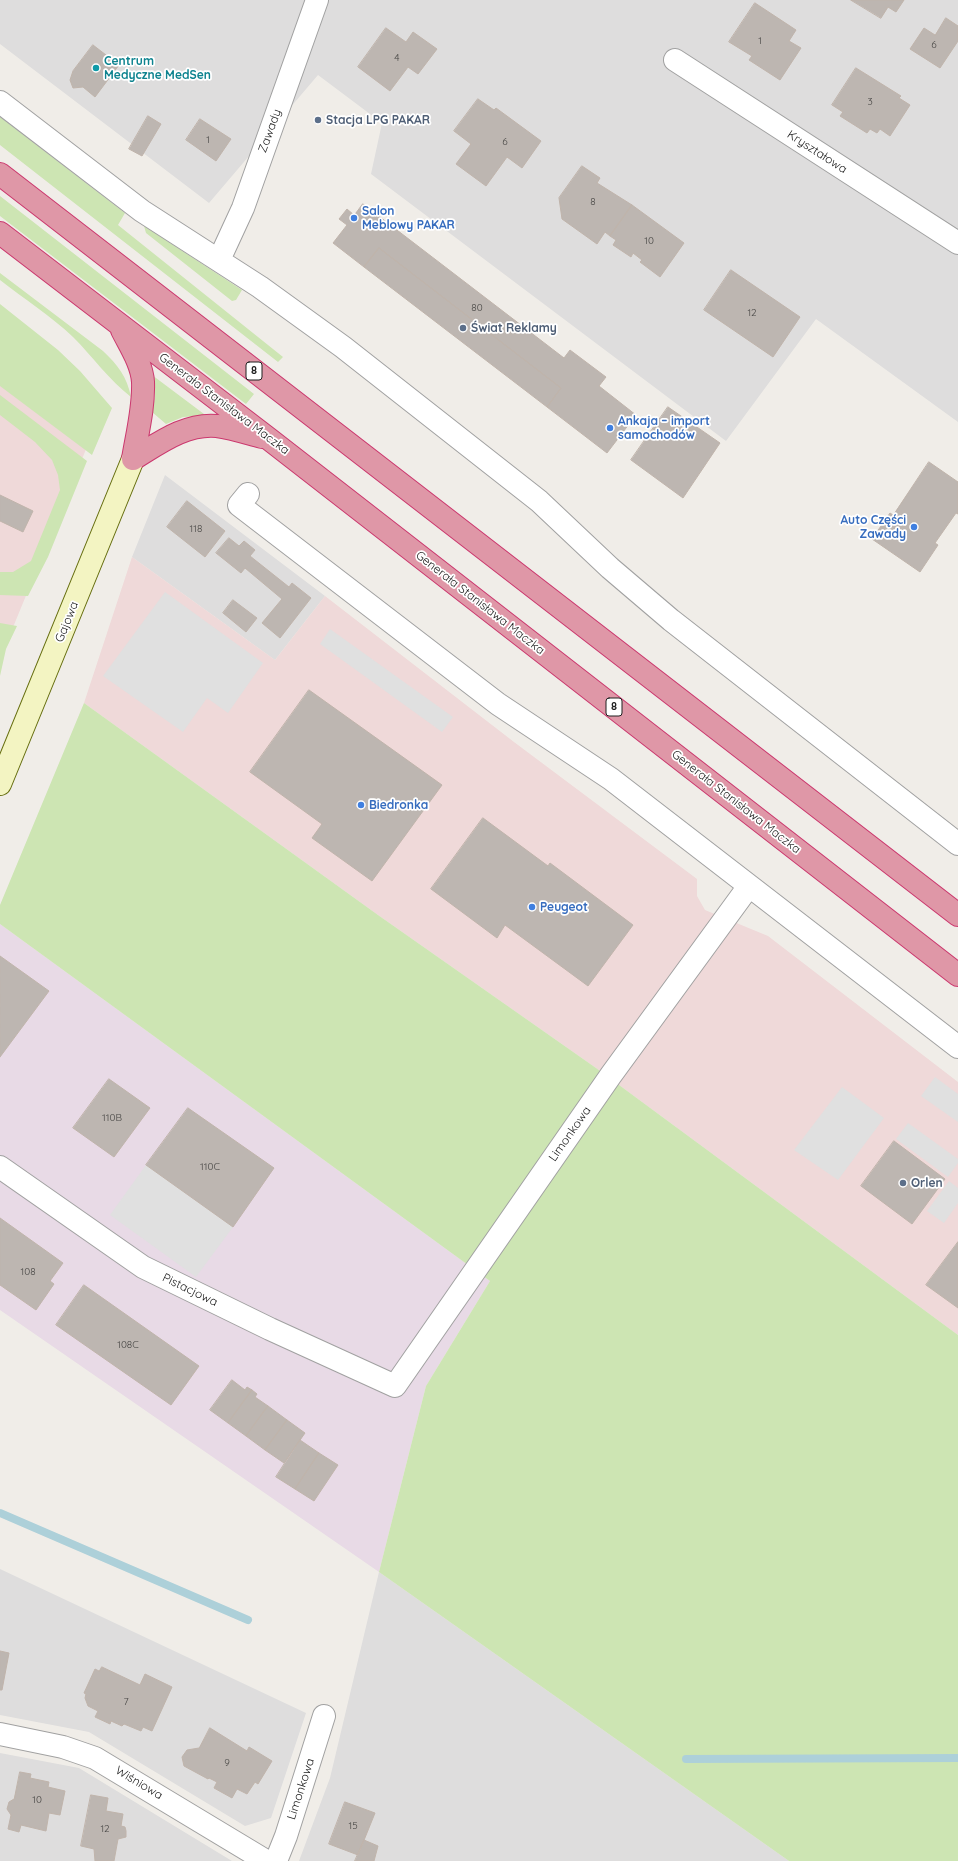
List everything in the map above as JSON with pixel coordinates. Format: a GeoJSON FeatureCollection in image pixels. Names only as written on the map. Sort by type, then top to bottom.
{"type":"FeatureCollection","features":[{"type":"Feature","properties":{"kind":"highway","name":"8"},"geometry":{"type":"LineString","coordinates":[[0,174],[958,915]]}},
{"type":"Feature","properties":{"kind":"highway","name":"Generała Stanisława Maczka"},"geometry":{"type":"LineString","coordinates":[[0,233],[269,439],[958,974]]}},
{"type":"Feature","properties":{"kind":"highway"},"geometry":{"type":"LineString","coordinates":[[120,326],[135,355],[143,381],[140,417],[133,459]]}},
{"type":"Feature","properties":{"kind":"highway"},"geometry":{"type":"LineString","coordinates":[[133,459],[172,436],[195,427],[217,426],[269,439]]}},
{"type":"Feature","properties":{"kind":"street","name":"Zawady"},"geometry":{"type":"LineString","coordinates":[[219,260],[243,208],[317,0]]}},
{"type":"Feature","properties":{"kind":"street","name":"Kryształowa"},"geometry":{"type":"LineString","coordinates":[[675,60],[958,243]]}},
{"type":"Feature","properties":{"kind":"street"},"geometry":{"type":"LineString","coordinates":[[0,102],[142,211],[219,260],[343,347],[539,501],[610,568],[670,620],[958,844]]}},
{"type":"Feature","properties":{"kind":"street","name":"Gajowa"},"geometry":{"type":"LineString","coordinates":[[0,784],[133,459]]}},
{"type":"Feature","properties":{"kind":"street"},"geometry":{"type":"LineString","coordinates":[[248,494],[239,505],[498,704],[611,779],[958,1046]]}},
{"type":"Feature","properties":{"kind":"street","name":"Limonkowa"},"geometry":{"type":"LineString","coordinates":[[395,1386],[611,1075],[749,886]]}},
{"type":"Feature","properties":{"kind":"street","name":"Pistacjowa"},"geometry":{"type":"LineString","coordinates":[[0,1167],[143,1267],[270,1329],[395,1386]]}},
{"type":"Feature","properties":{"kind":"street","name":"Limonkowa"},"geometry":{"type":"LineString","coordinates":[[276,1861],[286,1836],[324,1716]]}},
{"type":"Feature","properties":{"kind":"street","name":"Wiśniowa"},"geometry":{"type":"LineString","coordinates":[[0,1734],[63,1747],[95,1758],[266,1861]]}},
{"type":"Feature","properties":{"kind":"shaded area"},"geometry":{"type":"Polygon","coordinates":[[[0,0],[958,0],[958,422],[816,319],[726,441],[371,174],[382,123],[318,75],[209,203],[0,44],[0,0]]]}},
{"type":"Feature","properties":{"kind":"shaded area"},"geometry":{"type":"Polygon","coordinates":[[[0,340],[98,420],[0,659],[0,340]]]}},
{"type":"Feature","properties":{"kind":"shaded area"},"geometry":{"type":"Polygon","coordinates":[[[165,475],[325,596],[275,660],[132,557],[165,475]]]}},
{"type":"Feature","properties":{"kind":"shaded area"},"geometry":{"type":"Polygon","coordinates":[[[132,557],[275,660],[325,596],[514,742],[697,879],[697,896],[705,910],[768,936],[958,1082],[958,1335],[596,1068],[378,915],[84,703],[132,557]]]}},
{"type":"Feature","properties":{"kind":"shaded area"},"geometry":{"type":"Polygon","coordinates":[[[165,592],[263,663],[228,713],[207,698],[183,732],[103,676],[165,592]]]}},
{"type":"Feature","properties":{"kind":"shaded area"},"geometry":{"type":"Polygon","coordinates":[[[330,629],[453,717],[442,732],[320,644],[330,629]]]}},
{"type":"Feature","properties":{"kind":"shaded area"},"geometry":{"type":"Polygon","coordinates":[[[0,924],[490,1281],[426,1386],[379,1572],[0,1310],[0,924]]]}},
{"type":"Feature","properties":{"kind":"shaded area"},"geometry":{"type":"Polygon","coordinates":[[[935,1077],[958,1094],[958,1122],[921,1096],[935,1077]]]}},
{"type":"Feature","properties":{"kind":"shaded area"},"geometry":{"type":"Polygon","coordinates":[[[842,1087],[884,1118],[838,1180],[794,1150],[842,1087]]]}},
{"type":"Feature","properties":{"kind":"shaded area"},"geometry":{"type":"Polygon","coordinates":[[[908,1123],[958,1159],[958,1163],[948,1177],[896,1139],[908,1123]]]}},
{"type":"Feature","properties":{"kind":"shaded area"},"geometry":{"type":"Polygon","coordinates":[[[146,1165],[233,1227],[196,1277],[110,1215],[146,1165]]]}},
{"type":"Feature","properties":{"kind":"shaded area"},"geometry":{"type":"Polygon","coordinates":[[[949,1181],[958,1188],[958,1203],[944,1223],[927,1211],[949,1181]]]}},
{"type":"Feature","properties":{"kind":"shaded area"},"geometry":{"type":"Polygon","coordinates":[[[0,1569],[306,1713],[271,1818],[245,1826],[89,1732],[0,1715],[0,1569]]]}},
{"type":"Feature","properties":{"kind":"shaded area"},"geometry":{"type":"Polygon","coordinates":[[[379,1572],[789,1861],[299,1861],[330,1778],[379,1572]]]}},
{"type":"Feature","properties":{"kind":"shaded area"},"geometry":{"type":"Polygon","coordinates":[[[0,1753],[79,1768],[232,1861],[0,1861],[0,1753]]]}},
{"type":"Feature","properties":{"kind":"green space"},"geometry":{"type":"Polygon","coordinates":[[[0,117],[125,213],[118,225],[283,357],[278,362],[0,145],[0,117]]]}},
{"type":"Feature","properties":{"kind":"green space"},"geometry":{"type":"Polygon","coordinates":[[[0,196],[254,394],[246,404],[0,216],[0,196]]]}},
{"type":"Feature","properties":{"kind":"green space"},"geometry":{"type":"Polygon","coordinates":[[[144,226],[242,290],[236,300],[232,301],[146,233],[144,226]]]}},
{"type":"Feature","properties":{"kind":"green space"},"geometry":{"type":"Polygon","coordinates":[[[0,273],[103,351],[121,372],[127,383],[131,397],[115,383],[65,329],[0,280],[0,273]]]}},
{"type":"Feature","properties":{"kind":"green space"},"geometry":{"type":"Polygon","coordinates":[[[0,304],[58,350],[80,371],[112,408],[92,455],[0,386],[0,304]]]}},
{"type":"Feature","properties":{"kind":"green space"},"geometry":{"type":"Polygon","coordinates":[[[152,375],[204,414],[203,416],[183,417],[166,424],[152,412],[155,397],[152,375]]]}},
{"type":"Feature","properties":{"kind":"green space"},"geometry":{"type":"Polygon","coordinates":[[[0,395],[87,461],[48,557],[28,596],[0,595],[0,572],[13,572],[31,561],[60,490],[58,475],[52,460],[35,442],[0,415],[0,395]]]}},
{"type":"Feature","properties":{"kind":"green space"},"geometry":{"type":"Polygon","coordinates":[[[0,623],[17,626],[6,649],[0,676],[0,623]]]}},
{"type":"Feature","properties":{"kind":"green space"},"geometry":{"type":"Polygon","coordinates":[[[84,703],[378,915],[596,1068],[958,1335],[958,1861],[789,1861],[379,1572],[426,1386],[490,1281],[0,924],[0,905],[84,703]]]}},
{"type":"Feature","properties":{"kind":"building"},"geometry":{"type":"Polygon","coordinates":[[[851,0],[904,0],[896,12],[888,7],[881,18],[851,0]]]}},
{"type":"Feature","properties":{"kind":"building"},"geometry":{"type":"Polygon","coordinates":[[[755,3],[796,30],[789,41],[801,48],[780,80],[749,60],[752,56],[729,42],[755,3]]]}},
{"type":"Feature","properties":{"kind":"building"},"geometry":{"type":"Polygon","coordinates":[[[946,18],[958,26],[958,41],[940,68],[910,49],[924,28],[935,35],[946,18]]]}},
{"type":"Feature","properties":{"kind":"building"},"geometry":{"type":"Polygon","coordinates":[[[386,28],[406,42],[413,32],[437,49],[418,74],[408,67],[390,91],[358,67],[386,28]]]}},
{"type":"Feature","properties":{"kind":"building","name":"Centrum Medyczne MedSen"},"geometry":{"type":"Polygon","coordinates":[[[93,45],[119,65],[95,97],[83,87],[73,88],[70,80],[73,71],[93,45]]]}},
{"type":"Feature","properties":{"kind":"building"},"geometry":{"type":"Polygon","coordinates":[[[856,68],[901,96],[899,98],[910,105],[890,136],[880,129],[877,133],[870,129],[867,133],[840,116],[843,112],[832,105],[856,68]]]}},
{"type":"Feature","properties":{"kind":"building"},"geometry":{"type":"Polygon","coordinates":[[[478,99],[494,110],[496,108],[541,141],[522,168],[507,157],[486,186],[456,164],[471,144],[454,131],[478,99]]]}},
{"type":"Feature","properties":{"kind":"building"},"geometry":{"type":"Polygon","coordinates":[[[148,116],[161,124],[142,156],[129,149],[148,116]]]}},
{"type":"Feature","properties":{"kind":"building"},"geometry":{"type":"Polygon","coordinates":[[[200,119],[231,139],[216,161],[186,140],[200,119]]]}},
{"type":"Feature","properties":{"kind":"building"},"geometry":{"type":"Polygon","coordinates":[[[582,166],[600,178],[597,183],[632,205],[610,236],[605,232],[597,244],[562,219],[559,198],[582,166]]]}},
{"type":"Feature","properties":{"kind":"building"},"geometry":{"type":"Polygon","coordinates":[[[363,204],[564,358],[570,350],[606,377],[599,386],[636,415],[607,453],[547,407],[561,388],[379,248],[364,267],[333,243],[347,225],[339,219],[347,209],[354,215],[363,204]]]}},
{"type":"Feature","properties":{"kind":"building"},"geometry":{"type":"Polygon","coordinates":[[[632,205],[684,243],[660,277],[640,262],[642,260],[633,253],[631,257],[613,245],[616,240],[610,236],[632,205]]]}},
{"type":"Feature","properties":{"kind":"building","name":"Świat Reklamy"},"geometry":{"type":"Polygon","coordinates":[[[379,248],[561,388],[547,407],[364,267],[379,248]]]}},
{"type":"Feature","properties":{"kind":"building"},"geometry":{"type":"Polygon","coordinates":[[[731,270],[800,317],[773,357],[704,310],[731,270]]]}},
{"type":"Feature","properties":{"kind":"building"},"geometry":{"type":"Polygon","coordinates":[[[668,407],[720,443],[683,498],[631,460],[668,407]]]}},
{"type":"Feature","properties":{"kind":"building","name":"Auto Części Zawady"},"geometry":{"type":"Polygon","coordinates":[[[929,462],[958,482],[958,514],[956,513],[935,543],[938,545],[920,572],[872,539],[890,513],[893,515],[929,462]]]}},
{"type":"Feature","properties":{"kind":"building"},"geometry":{"type":"Polygon","coordinates":[[[0,495],[33,511],[23,532],[0,521],[0,495]]]}},
{"type":"Feature","properties":{"kind":"building"},"geometry":{"type":"Polygon","coordinates":[[[187,501],[225,531],[205,557],[167,527],[187,501]]]}},
{"type":"Feature","properties":{"kind":"building"},"geometry":{"type":"Polygon","coordinates":[[[229,538],[239,546],[244,541],[255,550],[250,556],[289,587],[292,583],[311,598],[280,638],[262,623],[282,599],[245,568],[241,573],[216,553],[229,538]]]}},
{"type":"Feature","properties":{"kind":"building"},"geometry":{"type":"Polygon","coordinates":[[[233,600],[257,618],[246,632],[223,613],[233,600]]]}},
{"type":"Feature","properties":{"kind":"building","name":"Biedronka"},"geometry":{"type":"Polygon","coordinates":[[[309,690],[442,785],[372,881],[312,838],[322,824],[250,772],[309,690]]]}},
{"type":"Feature","properties":{"kind":"building","name":"Peugeot"},"geometry":{"type":"Polygon","coordinates":[[[483,818],[548,866],[550,863],[633,925],[588,986],[505,925],[497,938],[431,889],[483,818]]]}},
{"type":"Feature","properties":{"kind":"building"},"geometry":{"type":"Polygon","coordinates":[[[0,956],[49,991],[0,1057],[0,956]]]}},
{"type":"Feature","properties":{"kind":"building"},"geometry":{"type":"Polygon","coordinates":[[[109,1079],[150,1108],[114,1157],[73,1128],[109,1079]]]}},
{"type":"Feature","properties":{"kind":"building"},"geometry":{"type":"Polygon","coordinates":[[[188,1108],[274,1168],[233,1227],[146,1165],[188,1108]]]}},
{"type":"Feature","properties":{"kind":"building","name":"Orlen"},"geometry":{"type":"Polygon","coordinates":[[[894,1141],[945,1179],[912,1224],[861,1186],[894,1141]]]}},
{"type":"Feature","properties":{"kind":"building"},"geometry":{"type":"Polygon","coordinates":[[[0,1218],[63,1263],[50,1281],[54,1284],[36,1310],[0,1285],[0,1218]]]}},
{"type":"Feature","properties":{"kind":"building"},"geometry":{"type":"Polygon","coordinates":[[[958,1242],[958,1308],[926,1285],[958,1242]]]}},
{"type":"Feature","properties":{"kind":"building"},"geometry":{"type":"Polygon","coordinates":[[[84,1285],[199,1366],[171,1405],[56,1325],[84,1285]]]}},
{"type":"Feature","properties":{"kind":"building"},"geometry":{"type":"Polygon","coordinates":[[[232,1380],[245,1390],[247,1387],[252,1390],[228,1423],[210,1410],[232,1380]]]}},
{"type":"Feature","properties":{"kind":"building"},"geometry":{"type":"Polygon","coordinates":[[[252,1390],[257,1394],[255,1397],[268,1406],[246,1436],[228,1423],[252,1390]]]}},
{"type":"Feature","properties":{"kind":"building"},"geometry":{"type":"Polygon","coordinates":[[[268,1406],[287,1420],[265,1450],[246,1436],[268,1406]]]}},
{"type":"Feature","properties":{"kind":"building"},"geometry":{"type":"Polygon","coordinates":[[[287,1420],[305,1433],[284,1463],[265,1450],[287,1420]]]}},
{"type":"Feature","properties":{"kind":"building"},"geometry":{"type":"Polygon","coordinates":[[[300,1440],[319,1453],[295,1489],[276,1477],[300,1440]]]}},
{"type":"Feature","properties":{"kind":"building"},"geometry":{"type":"Polygon","coordinates":[[[319,1453],[338,1465],[314,1501],[295,1489],[319,1453]]]}},
{"type":"Feature","properties":{"kind":"building"},"geometry":{"type":"Polygon","coordinates":[[[0,1651],[9,1653],[2,1690],[0,1690],[0,1651]]]}},
{"type":"Feature","properties":{"kind":"building"},"geometry":{"type":"Polygon","coordinates":[[[102,1667],[140,1685],[145,1674],[172,1687],[152,1731],[143,1727],[141,1731],[124,1724],[122,1726],[111,1721],[110,1724],[95,1717],[98,1711],[88,1706],[85,1698],[86,1694],[84,1693],[95,1669],[99,1671],[102,1667]]]}},
{"type":"Feature","properties":{"kind":"building"},"geometry":{"type":"Polygon","coordinates":[[[210,1728],[247,1751],[249,1747],[272,1761],[258,1784],[255,1782],[247,1794],[237,1789],[232,1798],[214,1788],[217,1782],[209,1778],[208,1779],[184,1766],[182,1757],[187,1750],[199,1748],[210,1728]]]}},
{"type":"Feature","properties":{"kind":"building"},"geometry":{"type":"Polygon","coordinates":[[[20,1772],[31,1774],[30,1778],[49,1782],[48,1787],[65,1791],[60,1815],[49,1813],[46,1831],[21,1825],[19,1832],[8,1829],[11,1815],[7,1809],[9,1802],[14,1799],[20,1772]]]}},
{"type":"Feature","properties":{"kind":"building"},"geometry":{"type":"Polygon","coordinates":[[[91,1795],[108,1798],[106,1811],[123,1814],[121,1826],[125,1827],[126,1837],[118,1839],[114,1861],[95,1861],[94,1849],[81,1846],[91,1795]]]}},
{"type":"Feature","properties":{"kind":"building"},"geometry":{"type":"Polygon","coordinates":[[[345,1802],[375,1813],[358,1855],[329,1844],[345,1802]]]}},
{"type":"Feature","properties":{"kind":"building"},"geometry":{"type":"Polygon","coordinates":[[[364,1840],[378,1846],[374,1861],[355,1861],[364,1840]]]}},
{"type":"Feature","properties":{"kind":"waterway"},"geometry":{"type":"LineString","coordinates":[[0,1513],[248,1620]]}},
{"type":"Feature","properties":{"kind":"waterway"},"geometry":{"type":"LineString","coordinates":[[686,1759],[958,1758]]}},
{"type":"Feature","properties":{"kind":"place","name":"Centrum Medyczne MedSen"},"geometry":{"type":"Point","coordinates":[96,68]}},
{"type":"Feature","properties":{"kind":"place","name":"Stacja LPG PAKAR"},"geometry":{"type":"Point","coordinates":[318,120]}},
{"type":"Feature","properties":{"kind":"place","name":"Salon Meblowy PAKAR"},"geometry":{"type":"Point","coordinates":[354,218]}},
{"type":"Feature","properties":{"kind":"place","name":"Świat Reklamy"},"geometry":{"type":"Point","coordinates":[463,328]}},
{"type":"Feature","properties":{"kind":"place","name":"Ankaja – import samochodów"},"geometry":{"type":"Point","coordinates":[610,428]}},
{"type":"Feature","properties":{"kind":"place","name":"Auto Części Zawady"},"geometry":{"type":"Point","coordinates":[914,527]}},
{"type":"Feature","properties":{"kind":"place","name":"Biedronka"},"geometry":{"type":"Point","coordinates":[361,805]}},
{"type":"Feature","properties":{"kind":"place","name":"Peugeot"},"geometry":{"type":"Point","coordinates":[532,907]}},
{"type":"Feature","properties":{"kind":"place","name":"Orlen"},"geometry":{"type":"Point","coordinates":[903,1183]}}]}
